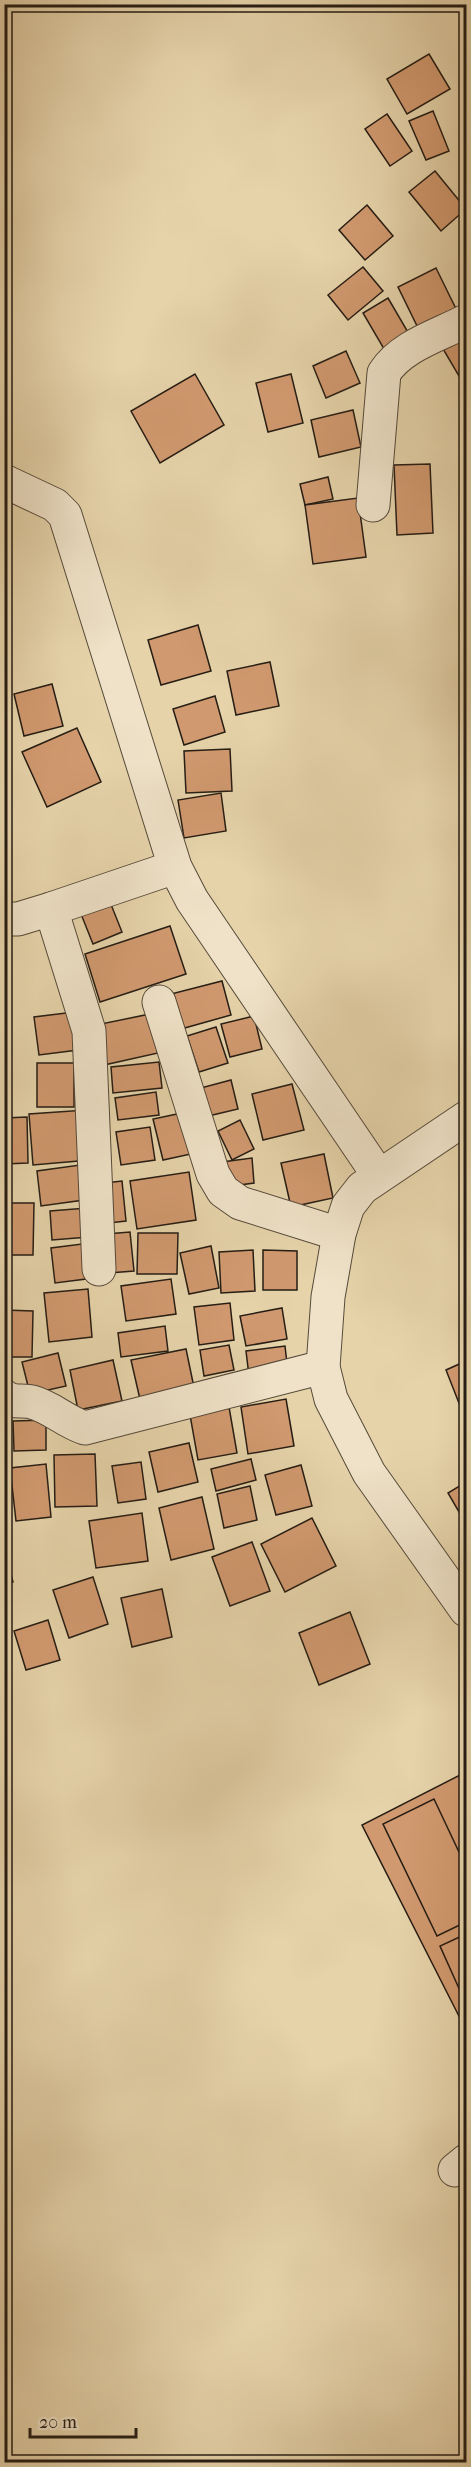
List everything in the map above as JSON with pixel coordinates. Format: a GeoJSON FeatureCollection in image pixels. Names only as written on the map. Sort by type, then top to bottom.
{"type":"FeatureCollection","features":[{"type":"Feature","properties":{"kind":"street"},"geometry":{"type":"LineString","coordinates":[[373,505],[384,373],[404,352],[466,321]]}},
{"type":"Feature","properties":{"kind":"street"},"geometry":{"type":"LineString","coordinates":[[4,481],[55,505],[67,520],[175,867],[192,900],[379,1176]]}},
{"type":"Feature","properties":{"kind":"street"},"geometry":{"type":"LineString","coordinates":[[4,919],[18,919],[51,909],[175,867]]}},
{"type":"Feature","properties":{"kind":"street"},"geometry":{"type":"LineString","coordinates":[[51,909],[89,1031],[99,1269]]}},
{"type":"Feature","properties":{"kind":"street"},"geometry":{"type":"LineString","coordinates":[[159,1002],[213,1174],[223,1191],[240,1203],[339,1234]]}},
{"type":"Feature","properties":{"kind":"street"},"geometry":{"type":"LineString","coordinates":[[466,1118],[379,1176],[353,1198],[339,1234],[328,1297],[323,1367],[331,1400],[369,1473],[466,1610]]}},
{"type":"Feature","properties":{"kind":"street"},"geometry":{"type":"LineString","coordinates":[[4,1396],[14,1401],[32,1402],[85,1428],[323,1367]]}},
{"type":"Feature","properties":{"kind":"building"},"geometry":{"type":"Polygon","coordinates":[[[429,54],[450,89],[407,114],[387,79],[429,54]]]}},
{"type":"Feature","properties":{"kind":"building"},"geometry":{"type":"Polygon","coordinates":[[[433,111],[449,151],[426,160],[409,121],[433,111]]]}},
{"type":"Feature","properties":{"kind":"building"},"geometry":{"type":"Polygon","coordinates":[[[387,114],[412,151],[390,166],[365,129],[387,114]]]}},
{"type":"Feature","properties":{"kind":"building"},"geometry":{"type":"Polygon","coordinates":[[[435,171],[466,209],[441,231],[409,192],[435,171]]]}},
{"type":"Feature","properties":{"kind":"building"},"geometry":{"type":"Polygon","coordinates":[[[367,205],[393,236],[365,260],[339,230],[367,205]]]}},
{"type":"Feature","properties":{"kind":"building"},"geometry":{"type":"Polygon","coordinates":[[[363,267],[383,291],[348,320],[328,295],[363,267]]]}},
{"type":"Feature","properties":{"kind":"building"},"geometry":{"type":"Polygon","coordinates":[[[436,268],[459,315],[421,334],[398,287],[436,268]]]}},
{"type":"Feature","properties":{"kind":"building"},"geometry":{"type":"Polygon","coordinates":[[[388,298],[409,334],[384,349],[363,313],[388,298]]]}},
{"type":"Feature","properties":{"kind":"building"},"geometry":{"type":"Polygon","coordinates":[[[466,325],[466,388],[439,342],[466,325]]]}},
{"type":"Feature","properties":{"kind":"building"},"geometry":{"type":"Polygon","coordinates":[[[346,351],[360,383],[326,398],[313,366],[346,351]]]}},
{"type":"Feature","properties":{"kind":"building"},"geometry":{"type":"Polygon","coordinates":[[[195,374],[224,425],[160,463],[131,411],[195,374]]]}},
{"type":"Feature","properties":{"kind":"building"},"geometry":{"type":"Polygon","coordinates":[[[291,374],[303,423],[268,432],[256,383],[291,374]]]}},
{"type":"Feature","properties":{"kind":"building"},"geometry":{"type":"Polygon","coordinates":[[[353,410],[361,447],[319,457],[311,420],[353,410]]]}},
{"type":"Feature","properties":{"kind":"building"},"geometry":{"type":"Polygon","coordinates":[[[430,464],[433,533],[397,535],[394,465],[430,464]]]}},
{"type":"Feature","properties":{"kind":"building"},"geometry":{"type":"Polygon","coordinates":[[[328,477],[333,499],[305,505],[300,484],[328,477]]]}},
{"type":"Feature","properties":{"kind":"building"},"geometry":{"type":"Polygon","coordinates":[[[358,498],[366,557],[313,564],[305,505],[358,498]]]}},
{"type":"Feature","properties":{"kind":"building"},"geometry":{"type":"Polygon","coordinates":[[[198,625],[211,671],[161,685],[148,640],[198,625]]]}},
{"type":"Feature","properties":{"kind":"building"},"geometry":{"type":"Polygon","coordinates":[[[270,662],[279,706],[236,715],[227,671],[270,662]]]}},
{"type":"Feature","properties":{"kind":"building"},"geometry":{"type":"Polygon","coordinates":[[[52,684],[63,726],[24,736],[14,694],[52,684]]]}},
{"type":"Feature","properties":{"kind":"building"},"geometry":{"type":"Polygon","coordinates":[[[215,696],[225,732],[184,745],[173,709],[215,696]]]}},
{"type":"Feature","properties":{"kind":"building"},"geometry":{"type":"Polygon","coordinates":[[[77,728],[101,782],[47,807],[22,752],[77,728]]]}},
{"type":"Feature","properties":{"kind":"building"},"geometry":{"type":"Polygon","coordinates":[[[230,749],[232,791],[186,793],[184,751],[230,749]]]}},
{"type":"Feature","properties":{"kind":"building"},"geometry":{"type":"Polygon","coordinates":[[[221,793],[226,831],[184,838],[178,800],[221,793]]]}},
{"type":"Feature","properties":{"kind":"building"},"geometry":{"type":"Polygon","coordinates":[[[110,902],[122,932],[93,944],[81,914],[110,902]]]}},
{"type":"Feature","properties":{"kind":"building"},"geometry":{"type":"Polygon","coordinates":[[[170,926],[186,974],[100,1002],[85,954],[170,926]]]}},
{"type":"Feature","properties":{"kind":"building"},"geometry":{"type":"Polygon","coordinates":[[[222,981],[231,1015],[181,1029],[171,994],[222,981]]]}},
{"type":"Feature","properties":{"kind":"building"},"geometry":{"type":"Polygon","coordinates":[[[74,1012],[78,1050],[39,1055],[34,1017],[74,1012]]]}},
{"type":"Feature","properties":{"kind":"building"},"geometry":{"type":"Polygon","coordinates":[[[150,1014],[158,1053],[104,1065],[96,1025],[150,1014]]]}},
{"type":"Feature","properties":{"kind":"building"},"geometry":{"type":"Polygon","coordinates":[[[254,1016],[262,1049],[230,1057],[221,1024],[254,1016]]]}},
{"type":"Feature","properties":{"kind":"building"},"geometry":{"type":"Polygon","coordinates":[[[216,1027],[228,1063],[199,1072],[187,1036],[216,1027]]]}},
{"type":"Feature","properties":{"kind":"building"},"geometry":{"type":"Polygon","coordinates":[[[159,1062],[162,1088],[113,1093],[111,1067],[159,1062]]]}},
{"type":"Feature","properties":{"kind":"building"},"geometry":{"type":"Polygon","coordinates":[[[37,1063],[74,1063],[74,1107],[37,1107],[37,1063]]]}},
{"type":"Feature","properties":{"kind":"building"},"geometry":{"type":"Polygon","coordinates":[[[231,1080],[238,1109],[204,1117],[197,1089],[231,1080]]]}},
{"type":"Feature","properties":{"kind":"building"},"geometry":{"type":"Polygon","coordinates":[[[292,1084],[304,1130],[263,1140],[252,1094],[292,1084]]]}},
{"type":"Feature","properties":{"kind":"building"},"geometry":{"type":"Polygon","coordinates":[[[156,1092],[159,1115],[118,1120],[115,1098],[156,1092]]]}},
{"type":"Feature","properties":{"kind":"building"},"geometry":{"type":"Polygon","coordinates":[[[86,1110],[90,1160],[33,1165],[29,1114],[86,1110]]]}},
{"type":"Feature","properties":{"kind":"building"},"geometry":{"type":"Polygon","coordinates":[[[182,1113],[191,1154],[163,1160],[153,1119],[182,1113]]]}},
{"type":"Feature","properties":{"kind":"building"},"geometry":{"type":"Polygon","coordinates":[[[27,1117],[28,1163],[4,1164],[4,1118],[27,1117]]]}},
{"type":"Feature","properties":{"kind":"building"},"geometry":{"type":"Polygon","coordinates":[[[240,1120],[254,1149],[232,1160],[218,1131],[240,1120]]]}},
{"type":"Feature","properties":{"kind":"building"},"geometry":{"type":"Polygon","coordinates":[[[150,1127],[155,1160],[121,1165],[116,1132],[150,1127]]]}},
{"type":"Feature","properties":{"kind":"building"},"geometry":{"type":"Polygon","coordinates":[[[324,1154],[333,1198],[291,1207],[281,1163],[324,1154]]]}},
{"type":"Feature","properties":{"kind":"building"},"geometry":{"type":"Polygon","coordinates":[[[252,1158],[254,1183],[225,1187],[222,1162],[252,1158]]]}},
{"type":"Feature","properties":{"kind":"building"},"geometry":{"type":"Polygon","coordinates":[[[80,1165],[84,1200],[41,1206],[37,1171],[80,1165]]]}},
{"type":"Feature","properties":{"kind":"building"},"geometry":{"type":"Polygon","coordinates":[[[189,1172],[196,1220],[137,1229],[130,1181],[189,1172]]]}},
{"type":"Feature","properties":{"kind":"building"},"geometry":{"type":"Polygon","coordinates":[[[122,1181],[126,1221],[100,1224],[96,1184],[122,1181]]]}},
{"type":"Feature","properties":{"kind":"building"},"geometry":{"type":"Polygon","coordinates":[[[4,1203],[34,1203],[33,1255],[4,1255],[4,1203]]]}},
{"type":"Feature","properties":{"kind":"building"},"geometry":{"type":"Polygon","coordinates":[[[87,1208],[89,1237],[52,1240],[50,1211],[87,1208]]]}},
{"type":"Feature","properties":{"kind":"building"},"geometry":{"type":"Polygon","coordinates":[[[130,1232],[134,1271],[109,1273],[106,1234],[130,1232]]]}},
{"type":"Feature","properties":{"kind":"building"},"geometry":{"type":"Polygon","coordinates":[[[138,1233],[178,1233],[177,1274],[137,1274],[138,1233]]]}},
{"type":"Feature","properties":{"kind":"building"},"geometry":{"type":"Polygon","coordinates":[[[82,1244],[86,1279],[55,1283],[51,1248],[82,1244]]]}},
{"type":"Feature","properties":{"kind":"building"},"geometry":{"type":"Polygon","coordinates":[[[211,1246],[219,1288],[189,1294],[180,1253],[211,1246]]]}},
{"type":"Feature","properties":{"kind":"building"},"geometry":{"type":"Polygon","coordinates":[[[253,1250],[255,1291],[221,1293],[219,1252],[253,1250]]]}},
{"type":"Feature","properties":{"kind":"building"},"geometry":{"type":"Polygon","coordinates":[[[263,1250],[297,1251],[297,1290],[263,1290],[263,1250]]]}},
{"type":"Feature","properties":{"kind":"building"},"geometry":{"type":"Polygon","coordinates":[[[171,1279],[176,1314],[126,1321],[121,1286],[171,1279]]]}},
{"type":"Feature","properties":{"kind":"building"},"geometry":{"type":"Polygon","coordinates":[[[88,1289],[92,1337],[49,1342],[44,1293],[88,1289]]]}},
{"type":"Feature","properties":{"kind":"building"},"geometry":{"type":"Polygon","coordinates":[[[230,1303],[234,1340],[199,1345],[194,1307],[230,1303]]]}},
{"type":"Feature","properties":{"kind":"building"},"geometry":{"type":"Polygon","coordinates":[[[282,1308],[287,1339],[246,1346],[240,1316],[282,1308]]]}},
{"type":"Feature","properties":{"kind":"building"},"geometry":{"type":"Polygon","coordinates":[[[4,1310],[33,1311],[32,1357],[4,1357],[4,1310]]]}},
{"type":"Feature","properties":{"kind":"building"},"geometry":{"type":"Polygon","coordinates":[[[165,1326],[168,1351],[121,1357],[118,1333],[165,1326]]]}},
{"type":"Feature","properties":{"kind":"building"},"geometry":{"type":"Polygon","coordinates":[[[229,1345],[234,1370],[204,1376],[200,1350],[229,1345]]]}},
{"type":"Feature","properties":{"kind":"building"},"geometry":{"type":"Polygon","coordinates":[[[285,1346],[288,1372],[249,1376],[246,1351],[285,1346]]]}},
{"type":"Feature","properties":{"kind":"building"},"geometry":{"type":"Polygon","coordinates":[[[186,1349],[196,1397],[142,1408],[131,1360],[186,1349]]]}},
{"type":"Feature","properties":{"kind":"building"},"geometry":{"type":"Polygon","coordinates":[[[58,1353],[66,1386],[30,1394],[22,1362],[58,1353]]]}},
{"type":"Feature","properties":{"kind":"building"},"geometry":{"type":"Polygon","coordinates":[[[113,1360],[122,1401],[78,1410],[70,1370],[113,1360]]]}},
{"type":"Feature","properties":{"kind":"building"},"geometry":{"type":"Polygon","coordinates":[[[466,1361],[466,1421],[446,1370],[466,1361]]]}},
{"type":"Feature","properties":{"kind":"building"},"geometry":{"type":"Polygon","coordinates":[[[286,1399],[294,1446],[248,1454],[241,1407],[286,1399]]]}},
{"type":"Feature","properties":{"kind":"building"},"geometry":{"type":"Polygon","coordinates":[[[229,1407],[237,1453],[198,1460],[190,1415],[229,1407]]]}},
{"type":"Feature","properties":{"kind":"building"},"geometry":{"type":"Polygon","coordinates":[[[46,1420],[46,1450],[14,1451],[13,1421],[46,1420]]]}},
{"type":"Feature","properties":{"kind":"building"},"geometry":{"type":"Polygon","coordinates":[[[189,1443],[198,1482],[158,1492],[149,1452],[189,1443]]]}},
{"type":"Feature","properties":{"kind":"building"},"geometry":{"type":"Polygon","coordinates":[[[95,1454],[97,1506],[55,1507],[54,1455],[95,1454]]]}},
{"type":"Feature","properties":{"kind":"building"},"geometry":{"type":"Polygon","coordinates":[[[251,1459],[256,1480],[216,1491],[211,1469],[251,1459]]]}},
{"type":"Feature","properties":{"kind":"building"},"geometry":{"type":"Polygon","coordinates":[[[141,1462],[146,1499],[118,1503],[112,1466],[141,1462]]]}},
{"type":"Feature","properties":{"kind":"building"},"geometry":{"type":"Polygon","coordinates":[[[46,1464],[51,1517],[16,1521],[10,1468],[46,1464]]]}},
{"type":"Feature","properties":{"kind":"building"},"geometry":{"type":"Polygon","coordinates":[[[301,1465],[312,1506],[276,1515],[265,1475],[301,1465]]]}},
{"type":"Feature","properties":{"kind":"building"},"geometry":{"type":"Polygon","coordinates":[[[466,1482],[466,1524],[448,1493],[466,1482]]]}},
{"type":"Feature","properties":{"kind":"building"},"geometry":{"type":"Polygon","coordinates":[[[250,1486],[257,1520],[224,1528],[217,1494],[250,1486]]]}},
{"type":"Feature","properties":{"kind":"building"},"geometry":{"type":"Polygon","coordinates":[[[202,1497],[214,1549],[171,1560],[159,1508],[202,1497]]]}},
{"type":"Feature","properties":{"kind":"building"},"geometry":{"type":"Polygon","coordinates":[[[142,1513],[148,1561],[96,1568],[89,1521],[142,1513]]]}},
{"type":"Feature","properties":{"kind":"building"},"geometry":{"type":"Polygon","coordinates":[[[312,1518],[336,1566],[285,1592],[261,1544],[312,1518]]]}},
{"type":"Feature","properties":{"kind":"building"},"geometry":{"type":"Polygon","coordinates":[[[252,1542],[270,1591],[230,1606],[212,1557],[252,1542]]]}},
{"type":"Feature","properties":{"kind":"building"},"geometry":{"type":"Polygon","coordinates":[[[4,1549],[13,1582],[4,1584],[4,1549]]]}},
{"type":"Feature","properties":{"kind":"building"},"geometry":{"type":"Polygon","coordinates":[[[93,1577],[108,1624],[69,1638],[53,1590],[93,1577]]]}},
{"type":"Feature","properties":{"kind":"building"},"geometry":{"type":"Polygon","coordinates":[[[162,1589],[172,1637],[132,1647],[121,1598],[162,1589]]]}},
{"type":"Feature","properties":{"kind":"building"},"geometry":{"type":"Polygon","coordinates":[[[350,1612],[370,1664],[319,1685],[299,1633],[350,1612]]]}},
{"type":"Feature","properties":{"kind":"building"},"geometry":{"type":"Polygon","coordinates":[[[48,1620],[60,1660],[26,1670],[14,1631],[48,1620]]]}},
{"type":"Feature","properties":{"kind":"building"},"geometry":{"type":"Polygon","coordinates":[[[466,1772],[466,2030],[362,1825],[466,1772]]]}},
{"type":"Feature","properties":{"kind":"building"},"geometry":{"type":"Polygon","coordinates":[[[434,1799],[466,1867],[466,1922],[437,1936],[383,1824],[434,1799]]]}},
{"type":"Feature","properties":{"kind":"building"},"geometry":{"type":"Polygon","coordinates":[[[466,1934],[466,2004],[440,1946],[466,1934]]]}}]}
